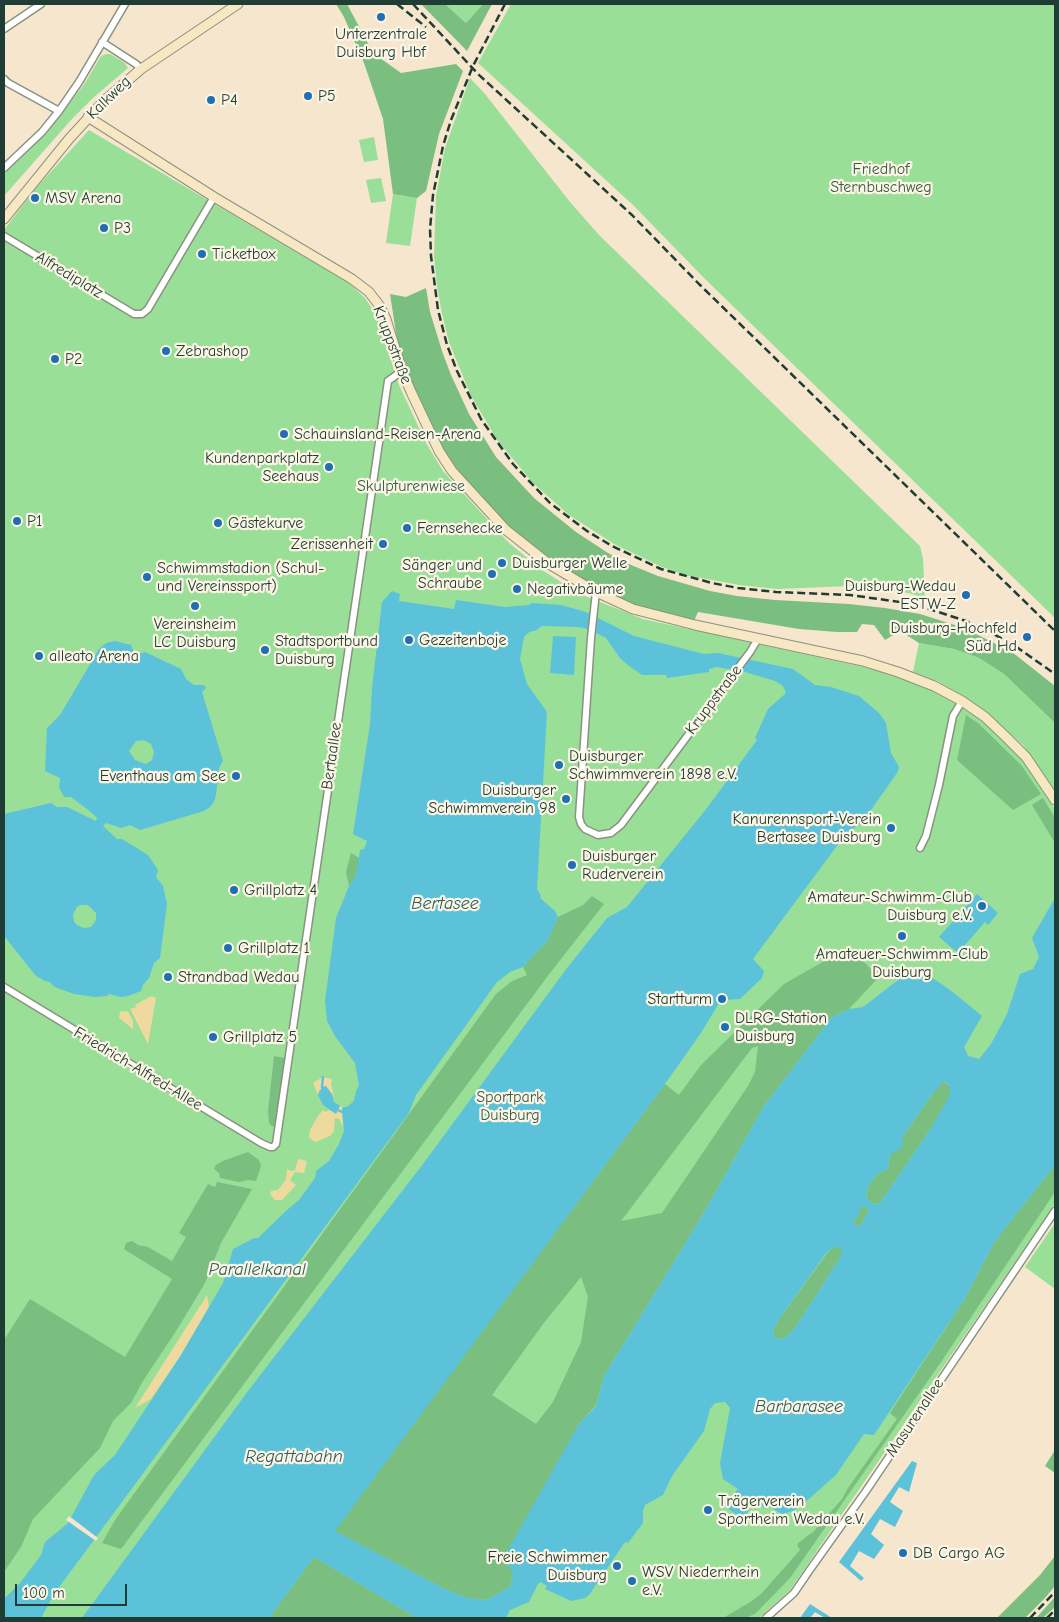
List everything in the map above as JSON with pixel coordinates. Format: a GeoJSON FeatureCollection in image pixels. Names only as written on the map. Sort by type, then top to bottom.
{"type":"FeatureCollection","features":[{"type":"Feature","properties":{"kind":"street"},"geometry":{"type":"LineString","coordinates":[[4,29],[40,4]]}},
{"type":"Feature","properties":{"kind":"street","name":"Kalkweg"},"geometry":{"type":"LineString","coordinates":[[4,168],[42,132],[59,111],[79,82],[125,4]]}},
{"type":"Feature","properties":{"kind":"street","name":"Kalkweg"},"geometry":{"type":"LineString","coordinates":[[4,219],[88,117],[141,69],[238,4]]}},
{"type":"Feature","properties":{"kind":"street"},"geometry":{"type":"LineString","coordinates":[[102,42],[141,69]]}},
{"type":"Feature","properties":{"kind":"street"},"geometry":{"type":"LineString","coordinates":[[4,79],[59,111]]}},
{"type":"Feature","properties":{"kind":"street","name":"Kruppstraße"},"geometry":{"type":"LineString","coordinates":[[88,117],[214,197],[352,279],[368,292],[379,305],[386,319],[402,371],[439,451],[452,471],[506,530],[548,564],[596,592],[633,609],[758,639],[863,661],[934,686],[985,718],[1026,757],[1055,800]]}},
{"type":"Feature","properties":{"kind":"street","name":"Alfrediplatz"},"geometry":{"type":"LineString","coordinates":[[4,236],[134,314],[142,314],[148,310],[214,197]]}},
{"type":"Feature","properties":{"kind":"street","name":"Bertaallee"},"geometry":{"type":"LineString","coordinates":[[273,1147],[278,1133],[388,381],[402,371]]}},
{"type":"Feature","properties":{"kind":"street","name":"Kruppstraße"},"geometry":{"type":"LineString","coordinates":[[596,592],[591,633],[579,818],[580,824],[585,829],[598,835],[611,833],[621,825],[758,639]]}},
{"type":"Feature","properties":{"kind":"street"},"geometry":{"type":"LineString","coordinates":[[920,848],[926,836],[939,785],[953,716],[962,702]]}},
{"type":"Feature","properties":{"kind":"street","name":"Friedrich-Alfred-Allee"},"geometry":{"type":"LineString","coordinates":[[4,987],[253,1139],[273,1147]]}},
{"type":"Feature","properties":{"kind":"street","name":"Masurenallee"},"geometry":{"type":"LineString","coordinates":[[766,1618],[794,1593],[809,1572],[1055,1211]]}},
{"type":"Feature","properties":{"kind":"green space"},"geometry":{"type":"Polygon","coordinates":[[[336,4],[347,4],[373,53],[401,73],[456,64],[463,71],[439,134],[426,191],[417,198],[393,194],[383,119],[364,63],[344,17],[336,4]]]}},
{"type":"Feature","properties":{"kind":"green space"},"geometry":{"type":"Polygon","coordinates":[[[421,4],[445,4],[466,23],[483,4],[492,4],[467,51],[421,4]]]}},
{"type":"Feature","properties":{"kind":"green space"},"geometry":{"type":"Polygon","coordinates":[[[445,4],[483,4],[466,23],[445,4]]]}},
{"type":"Feature","properties":{"kind":"green space","name":"Friedhof Sternbuschweg"},"geometry":{"type":"Polygon","coordinates":[[[511,4],[1055,4],[1055,618],[705,279],[633,205],[478,63],[511,4]]]}},
{"type":"Feature","properties":{"kind":"green space"},"geometry":{"type":"Polygon","coordinates":[[[110,54],[125,63],[128,68],[71,120],[4,196],[4,174],[48,131],[85,83],[101,56],[110,54]]]}},
{"type":"Feature","properties":{"kind":"green space"},"geometry":{"type":"Polygon","coordinates":[[[470,78],[485,94],[570,202],[600,236],[920,546],[923,559],[925,598],[908,593],[849,586],[777,589],[739,585],[685,575],[662,567],[614,544],[569,515],[533,483],[498,441],[471,396],[449,342],[437,286],[434,256],[436,196],[445,148],[470,78]]]}},
{"type":"Feature","properties":{"kind":"green space","name":"Sportpark Duisburg"},"geometry":{"type":"Polygon","coordinates":[[[89,130],[350,284],[365,298],[377,316],[399,385],[426,443],[443,471],[508,542],[542,570],[580,594],[643,619],[891,673],[924,685],[962,705],[991,728],[1025,763],[1055,809],[1055,1204],[790,1590],[759,1618],[4,1618],[4,230],[36,188],[89,130]]]}},
{"type":"Feature","properties":{"kind":"green space"},"geometry":{"type":"Polygon","coordinates":[[[374,137],[378,160],[364,162],[359,140],[374,137]]]}},
{"type":"Feature","properties":{"kind":"green space"},"geometry":{"type":"Polygon","coordinates":[[[381,178],[386,201],[371,203],[366,180],[381,178]]]}},
{"type":"Feature","properties":{"kind":"green space"},"geometry":{"type":"Polygon","coordinates":[[[393,194],[417,198],[410,246],[386,243],[393,194]]]}},
{"type":"Feature","properties":{"kind":"green space"},"geometry":{"type":"Polygon","coordinates":[[[426,288],[430,312],[443,354],[469,414],[496,457],[534,498],[576,532],[608,553],[631,565],[658,576],[710,591],[775,600],[885,608],[920,614],[964,628],[1012,652],[1055,686],[1055,723],[1004,674],[979,658],[954,649],[919,643],[900,631],[885,640],[874,625],[862,624],[857,632],[837,632],[799,629],[698,612],[694,621],[634,605],[597,589],[538,552],[514,532],[456,468],[443,449],[410,381],[398,346],[390,294],[406,297],[426,288]]]}},
{"type":"Feature","properties":{"kind":"green space"},"geometry":{"type":"Polygon","coordinates":[[[919,643],[954,649],[979,658],[1004,674],[1055,723],[1055,790],[1023,745],[988,714],[937,681],[913,672],[919,643]]]}},
{"type":"Feature","properties":{"kind":"green space"},"geometry":{"type":"Polygon","coordinates":[[[966,715],[979,724],[1021,765],[1041,794],[1013,810],[957,760],[966,715]]]}},
{"type":"Feature","properties":{"kind":"green space"},"geometry":{"type":"Polygon","coordinates":[[[1043,798],[1055,818],[1055,843],[1032,805],[1043,798]]]}},
{"type":"Feature","properties":{"kind":"green space"},"geometry":{"type":"Polygon","coordinates":[[[351,853],[359,858],[356,876],[349,886],[346,872],[351,853]]]}},
{"type":"Feature","properties":{"kind":"green space"},"geometry":{"type":"Polygon","coordinates":[[[592,896],[604,904],[550,973],[121,1549],[102,1543],[115,1520],[496,994],[512,981],[527,975],[523,967],[548,940],[558,917],[583,905],[592,896]]]}},
{"type":"Feature","properties":{"kind":"green space"},"geometry":{"type":"Polygon","coordinates":[[[849,947],[879,977],[849,1009],[832,1017],[764,1106],[699,1221],[604,1376],[596,1405],[579,1424],[513,1575],[510,1587],[486,1600],[467,1598],[449,1591],[334,1531],[665,1084],[679,1095],[701,1065],[784,984],[849,947]],[[758,1046],[752,1048],[621,1221],[662,1213],[748,1086],[755,1072],[758,1046]],[[581,1277],[543,1324],[492,1395],[536,1424],[553,1402],[581,1342],[588,1297],[581,1277]]]}},
{"type":"Feature","properties":{"kind":"green space"},"geometry":{"type":"Polygon","coordinates":[[[274,1056],[285,1058],[275,1127],[269,1123],[268,1111],[274,1056]]]}},
{"type":"Feature","properties":{"kind":"green space"},"geometry":{"type":"Polygon","coordinates":[[[943,1081],[950,1087],[950,1097],[880,1203],[873,1204],[868,1200],[866,1194],[869,1185],[877,1174],[888,1169],[890,1155],[943,1081]]]}},
{"type":"Feature","properties":{"kind":"green space"},"geometry":{"type":"Polygon","coordinates":[[[248,1152],[259,1160],[261,1166],[256,1181],[239,1182],[220,1178],[219,1173],[214,1169],[216,1165],[248,1152]]]}},
{"type":"Feature","properties":{"kind":"green space"},"geometry":{"type":"Polygon","coordinates":[[[1055,1165],[1055,1192],[941,1362],[790,1578],[756,1613],[746,1618],[723,1618],[762,1593],[800,1550],[797,1544],[814,1531],[842,1499],[897,1419],[890,1413],[964,1300],[995,1241],[1055,1165]]]}},
{"type":"Feature","properties":{"kind":"green space"},"geometry":{"type":"Polygon","coordinates":[[[217,1182],[252,1189],[221,1243],[205,1283],[131,1403],[113,1421],[100,1448],[33,1519],[21,1547],[4,1572],[4,1340],[30,1299],[125,1357],[172,1279],[124,1249],[126,1243],[132,1241],[138,1245],[148,1247],[172,1261],[186,1237],[179,1233],[208,1184],[215,1187],[217,1182]]]}},
{"type":"Feature","properties":{"kind":"green space"},"geometry":{"type":"Polygon","coordinates":[[[861,1205],[869,1210],[861,1225],[855,1226],[854,1220],[858,1215],[861,1205]]]}},
{"type":"Feature","properties":{"kind":"green space"},"geometry":{"type":"Polygon","coordinates":[[[1055,1223],[1055,1289],[1025,1267],[1055,1223]]]}},
{"type":"Feature","properties":{"kind":"green space"},"geometry":{"type":"Polygon","coordinates":[[[835,1247],[841,1247],[841,1256],[792,1332],[783,1339],[775,1338],[773,1331],[777,1322],[828,1252],[835,1247]]]}},
{"type":"Feature","properties":{"kind":"green space"},"geometry":{"type":"Polygon","coordinates":[[[1055,1450],[1055,1473],[1045,1466],[1055,1450]]]}},
{"type":"Feature","properties":{"kind":"green space"},"geometry":{"type":"Polygon","coordinates":[[[1055,1556],[1055,1586],[1045,1598],[1025,1618],[997,1618],[1040,1575],[1055,1556]]]}},
{"type":"Feature","properties":{"kind":"green space"},"geometry":{"type":"Polygon","coordinates":[[[314,1557],[417,1618],[269,1618],[314,1557]]]}},
{"type":"Feature","properties":{"kind":"green space"},"geometry":{"type":"Polygon","coordinates":[[[1055,1597],[1055,1607],[1043,1618],[1036,1618],[1055,1597]]]}},
{"type":"Feature","properties":{"kind":"sand"},"geometry":{"type":"Polygon","coordinates":[[[151,996],[156,998],[148,1044],[130,1009],[151,996]]]}},
{"type":"Feature","properties":{"kind":"sand"},"geometry":{"type":"Polygon","coordinates":[[[128,1011],[133,1021],[133,1029],[119,1018],[120,1012],[128,1011]]]}},
{"type":"Feature","properties":{"kind":"sand"},"geometry":{"type":"Polygon","coordinates":[[[323,1077],[332,1079],[334,1098],[332,1094],[319,1090],[318,1095],[313,1083],[323,1077]]]}},
{"type":"Feature","properties":{"kind":"sand"},"geometry":{"type":"Polygon","coordinates":[[[340,1106],[343,1107],[343,1127],[339,1119],[335,1118],[334,1131],[330,1136],[315,1142],[312,1140],[309,1137],[310,1130],[318,1116],[323,1110],[336,1113],[340,1106]]]}},
{"type":"Feature","properties":{"kind":"sand"},"geometry":{"type":"Polygon","coordinates":[[[298,1159],[307,1161],[304,1173],[295,1172],[290,1180],[296,1185],[282,1200],[275,1200],[270,1194],[271,1191],[278,1190],[286,1179],[287,1169],[295,1170],[298,1159]]]}},
{"type":"Feature","properties":{"kind":"sand"},"geometry":{"type":"Polygon","coordinates":[[[207,1295],[209,1307],[181,1355],[151,1399],[135,1408],[207,1295]]]}},
{"type":"Feature","properties":{"kind":"water"},"geometry":{"type":"Polygon","coordinates":[[[392,591],[400,594],[399,601],[454,609],[456,600],[505,607],[529,605],[531,603],[561,605],[586,612],[634,636],[704,654],[718,653],[793,669],[815,685],[831,687],[859,696],[879,713],[886,723],[891,753],[899,767],[897,773],[861,824],[848,831],[753,959],[764,971],[762,978],[740,999],[725,1000],[722,998],[701,1033],[665,1084],[335,1531],[449,1591],[467,1598],[486,1600],[510,1587],[513,1575],[505,1555],[579,1424],[596,1406],[604,1376],[699,1221],[764,1106],[832,1017],[849,1009],[863,1007],[906,974],[918,970],[923,971],[982,1016],[964,1047],[968,1056],[979,1059],[991,1044],[1007,1014],[1020,974],[1033,969],[1039,957],[1032,938],[1055,898],[1055,1165],[995,1241],[964,1300],[874,1435],[864,1434],[836,1475],[793,1511],[782,1514],[768,1506],[766,1509],[759,1504],[755,1509],[734,1494],[738,1489],[723,1479],[720,1463],[730,1408],[725,1402],[715,1403],[710,1409],[704,1431],[672,1476],[663,1495],[645,1505],[643,1523],[628,1543],[625,1542],[589,1595],[585,1598],[571,1601],[545,1589],[547,1586],[541,1582],[538,1584],[529,1602],[510,1610],[506,1618],[417,1618],[314,1557],[269,1618],[82,1618],[248,1391],[423,1164],[567,968],[607,918],[627,907],[707,808],[757,740],[755,738],[768,709],[786,693],[783,686],[775,681],[745,672],[717,667],[709,669],[709,672],[667,678],[666,675],[642,675],[620,658],[606,638],[598,634],[584,628],[542,626],[524,637],[520,659],[527,684],[547,712],[537,889],[541,896],[540,898],[555,911],[558,917],[548,940],[523,967],[510,972],[497,982],[416,1095],[409,1113],[54,1594],[41,1618],[4,1618],[4,1599],[20,1583],[41,1555],[45,1542],[68,1523],[94,1475],[115,1455],[181,1355],[223,1283],[233,1249],[254,1238],[258,1238],[299,1200],[315,1178],[316,1171],[329,1161],[344,1131],[342,1109],[354,1101],[359,1086],[355,1063],[335,1036],[327,1021],[325,1001],[336,918],[349,886],[356,876],[360,850],[364,849],[367,841],[353,834],[370,724],[372,688],[382,602],[392,591]],[[944,1081],[933,1093],[903,1136],[902,1148],[890,1155],[888,1169],[877,1174],[869,1185],[866,1194],[868,1200],[873,1204],[880,1203],[929,1131],[949,1097],[950,1087],[944,1081]],[[861,1206],[858,1216],[854,1220],[855,1226],[861,1225],[869,1210],[867,1207],[861,1206]],[[835,1247],[827,1252],[777,1322],[773,1331],[775,1338],[783,1339],[792,1332],[841,1256],[841,1247],[835,1247]]]}},
{"type":"Feature","properties":{"kind":"water"},"geometry":{"type":"Polygon","coordinates":[[[553,636],[576,637],[574,675],[550,673],[553,636]]]}},
{"type":"Feature","properties":{"kind":"water"},"geometry":{"type":"Polygon","coordinates":[[[115,641],[131,645],[135,655],[145,652],[181,669],[186,679],[194,685],[204,685],[206,688],[202,692],[223,761],[219,768],[214,802],[204,811],[140,830],[130,825],[121,828],[106,823],[103,826],[117,839],[122,839],[148,855],[158,870],[156,877],[163,886],[167,904],[160,958],[154,963],[149,978],[141,991],[121,997],[109,994],[107,996],[95,997],[74,994],[53,986],[50,982],[36,976],[4,936],[4,814],[51,803],[57,807],[67,807],[96,821],[97,818],[92,813],[71,797],[64,797],[59,787],[60,778],[45,771],[47,728],[60,715],[99,649],[106,643],[115,641]],[[144,740],[136,741],[129,751],[135,760],[146,764],[152,760],[154,752],[151,744],[144,740]],[[80,905],[73,914],[74,922],[84,928],[91,927],[96,920],[96,913],[88,905],[80,905]]]}},
{"type":"Feature","properties":{"kind":"water"},"geometry":{"type":"Polygon","coordinates":[[[977,894],[998,913],[988,925],[985,922],[958,953],[939,937],[977,894]]]}},
{"type":"Feature","properties":{"kind":"water"},"geometry":{"type":"Polygon","coordinates":[[[326,1086],[332,1094],[334,1102],[340,1106],[336,1114],[323,1105],[318,1095],[322,1087],[326,1086]]]}},
{"type":"Feature","properties":{"kind":"water"},"geometry":{"type":"Polygon","coordinates":[[[912,1461],[917,1463],[909,1492],[899,1487],[890,1502],[903,1511],[895,1527],[880,1519],[871,1534],[884,1545],[874,1559],[859,1551],[850,1566],[864,1578],[861,1581],[839,1562],[912,1461]]]}},
{"type":"Feature","properties":{"kind":"water"},"geometry":{"type":"Polygon","coordinates":[[[731,1497],[749,1510],[743,1519],[724,1506],[731,1497]]]}},
{"type":"Feature","properties":{"kind":"water"},"geometry":{"type":"Polygon","coordinates":[[[810,1604],[832,1618],[825,1618],[815,1612],[810,1618],[800,1618],[810,1604]]]}},
{"type":"Feature","properties":{"kind":"pier"},"geometry":{"type":"Polygon","coordinates":[[[69,1516],[98,1538],[96,1541],[66,1520],[69,1516]]]}},
{"type":"Feature","properties":{"kind":"waterway"},"geometry":{"type":"LineString","coordinates":[[322,1087],[323,1077]]}},
{"type":"Feature","properties":{"kind":"waterway"},"geometry":{"type":"LineString","coordinates":[[338,1110],[342,1112]]}},
{"type":"Feature","properties":{"kind":"railway"},"geometry":{"type":"LineString","coordinates":[[397,4],[426,27]]}},
{"type":"Feature","properties":{"kind":"railway"},"geometry":{"type":"LineString","coordinates":[[413,4],[478,74],[632,215],[699,284],[1055,631]]}},
{"type":"Feature","properties":{"kind":"railway"},"geometry":{"type":"LineString","coordinates":[[505,4],[473,66],[451,120],[443,146],[433,195],[430,229],[431,256],[438,310],[447,345],[457,371],[481,419],[513,464],[550,503],[587,531],[612,546],[661,569],[738,588],[776,592],[850,595],[914,604],[966,621],[992,633],[1018,648],[1055,674]]}},
{"type":"Feature","properties":{"kind":"railway"},"geometry":{"type":"LineString","coordinates":[[1030,1618],[1055,1592]]}},
{"type":"Feature","properties":{"kind":"railway"},"geometry":{"type":"LineString","coordinates":[[1047,1618],[1055,1610]]}},
{"type":"Feature","properties":{"kind":"place","name":"Unterzentrale Duisburg Hbf"},"geometry":{"type":"Point","coordinates":[381,17]}},
{"type":"Feature","properties":{"kind":"place","name":"P5"},"geometry":{"type":"Point","coordinates":[308,96]}},
{"type":"Feature","properties":{"kind":"place","name":"P4"},"geometry":{"type":"Point","coordinates":[211,100]}},
{"type":"Feature","properties":{"kind":"place","name":"MSV Arena"},"geometry":{"type":"Point","coordinates":[35,198]}},
{"type":"Feature","properties":{"kind":"place","name":"P3"},"geometry":{"type":"Point","coordinates":[104,228]}},
{"type":"Feature","properties":{"kind":"place","name":"Ticketbox"},"geometry":{"type":"Point","coordinates":[202,254]}},
{"type":"Feature","properties":{"kind":"place","name":"Zebrashop"},"geometry":{"type":"Point","coordinates":[166,351]}},
{"type":"Feature","properties":{"kind":"place","name":"P2"},"geometry":{"type":"Point","coordinates":[55,359]}},
{"type":"Feature","properties":{"kind":"place","name":"Schauinsland-Reisen-Arena"},"geometry":{"type":"Point","coordinates":[284,434]}},
{"type":"Feature","properties":{"kind":"place","name":"Kundenparkplatz Seehaus"},"geometry":{"type":"Point","coordinates":[329,467]}},
{"type":"Feature","properties":{"kind":"place","name":"P1"},"geometry":{"type":"Point","coordinates":[17,521]}},
{"type":"Feature","properties":{"kind":"place","name":"Gästekurve"},"geometry":{"type":"Point","coordinates":[218,523]}},
{"type":"Feature","properties":{"kind":"place","name":"Fernsehecke"},"geometry":{"type":"Point","coordinates":[407,528]}},
{"type":"Feature","properties":{"kind":"place","name":"Zerissenheit"},"geometry":{"type":"Point","coordinates":[383,544]}},
{"type":"Feature","properties":{"kind":"place","name":"Duisburger Welle"},"geometry":{"type":"Point","coordinates":[502,563]}},
{"type":"Feature","properties":{"kind":"place","name":"Sänger und Schraube"},"geometry":{"type":"Point","coordinates":[492,574]}},
{"type":"Feature","properties":{"kind":"place","name":"Schwimmstadion (Schul- und Vereinssport)"},"geometry":{"type":"Point","coordinates":[147,577]}},
{"type":"Feature","properties":{"kind":"place","name":"Negativbäume"},"geometry":{"type":"Point","coordinates":[517,589]}},
{"type":"Feature","properties":{"kind":"place","name":"Duisburg-Wedau ESTW-Z"},"geometry":{"type":"Point","coordinates":[966,595]}},
{"type":"Feature","properties":{"kind":"place","name":"Vereinsheim LC Duisburg"},"geometry":{"type":"Point","coordinates":[195,606]}},
{"type":"Feature","properties":{"kind":"place","name":"Duisburg-Hochfeld Süd Hd"},"geometry":{"type":"Point","coordinates":[1027,637]}},
{"type":"Feature","properties":{"kind":"place","name":"Gezeitenboje"},"geometry":{"type":"Point","coordinates":[409,640]}},
{"type":"Feature","properties":{"kind":"place","name":"Stadtsportbund Duisburg"},"geometry":{"type":"Point","coordinates":[265,650]}},
{"type":"Feature","properties":{"kind":"place","name":"alleato Arena"},"geometry":{"type":"Point","coordinates":[39,656]}},
{"type":"Feature","properties":{"kind":"place","name":"Duisburger Schwimmverein 1898 e.V."},"geometry":{"type":"Point","coordinates":[559,765]}},
{"type":"Feature","properties":{"kind":"place","name":"Eventhaus am See"},"geometry":{"type":"Point","coordinates":[236,776]}},
{"type":"Feature","properties":{"kind":"place","name":"Duisburger Schwimmverein 98"},"geometry":{"type":"Point","coordinates":[566,799]}},
{"type":"Feature","properties":{"kind":"place","name":"Kanurennsport-Verein Bertasee Duisburg"},"geometry":{"type":"Point","coordinates":[891,828]}},
{"type":"Feature","properties":{"kind":"place","name":"Duisburger Ruderverein"},"geometry":{"type":"Point","coordinates":[572,865]}},
{"type":"Feature","properties":{"kind":"place","name":"Grillplatz 4"},"geometry":{"type":"Point","coordinates":[234,890]}},
{"type":"Feature","properties":{"kind":"place","name":"Amateur-Schwimm-Club Duisburg e.V."},"geometry":{"type":"Point","coordinates":[982,906]}},
{"type":"Feature","properties":{"kind":"place","name":"Amateuer-Schwimm-Club Duisburg"},"geometry":{"type":"Point","coordinates":[902,936]}},
{"type":"Feature","properties":{"kind":"place","name":"Grillplatz 1"},"geometry":{"type":"Point","coordinates":[228,948]}},
{"type":"Feature","properties":{"kind":"place","name":"Strandbad Wedau"},"geometry":{"type":"Point","coordinates":[168,977]}},
{"type":"Feature","properties":{"kind":"place","name":"Startturm"},"geometry":{"type":"Point","coordinates":[722,999]}},
{"type":"Feature","properties":{"kind":"place","name":"DLRG-Station Duisburg"},"geometry":{"type":"Point","coordinates":[725,1027]}},
{"type":"Feature","properties":{"kind":"place","name":"Grillplatz 5"},"geometry":{"type":"Point","coordinates":[213,1037]}},
{"type":"Feature","properties":{"kind":"place","name":"Trägerverein Sportheim Wedau e.V."},"geometry":{"type":"Point","coordinates":[708,1510]}},
{"type":"Feature","properties":{"kind":"place","name":"DB Cargo AG"},"geometry":{"type":"Point","coordinates":[903,1553]}},
{"type":"Feature","properties":{"kind":"place","name":"Freie Schwimmer Duisburg"},"geometry":{"type":"Point","coordinates":[617,1566]}},
{"type":"Feature","properties":{"kind":"place","name":"WSV Niederrhein e.V."},"geometry":{"type":"Point","coordinates":[632,1581]}},
{"type":"Feature","properties":{"kind":"park label","name":"Skulpturenwiese"},"geometry":{"type":"Point","coordinates":[411,486]}},
{"type":"Feature","properties":{"kind":"water label","name":"Bertasee"},"geometry":{"type":"Point","coordinates":[445,904]}},
{"type":"Feature","properties":{"kind":"water label","name":"Parallelkanal"},"geometry":{"type":"Point","coordinates":[257,1270]}},
{"type":"Feature","properties":{"kind":"water label","name":"Barbarasee"},"geometry":{"type":"Point","coordinates":[799,1407]}},
{"type":"Feature","properties":{"kind":"water label","name":"Regattabahn"},"geometry":{"type":"Point","coordinates":[294,1457]}}]}
